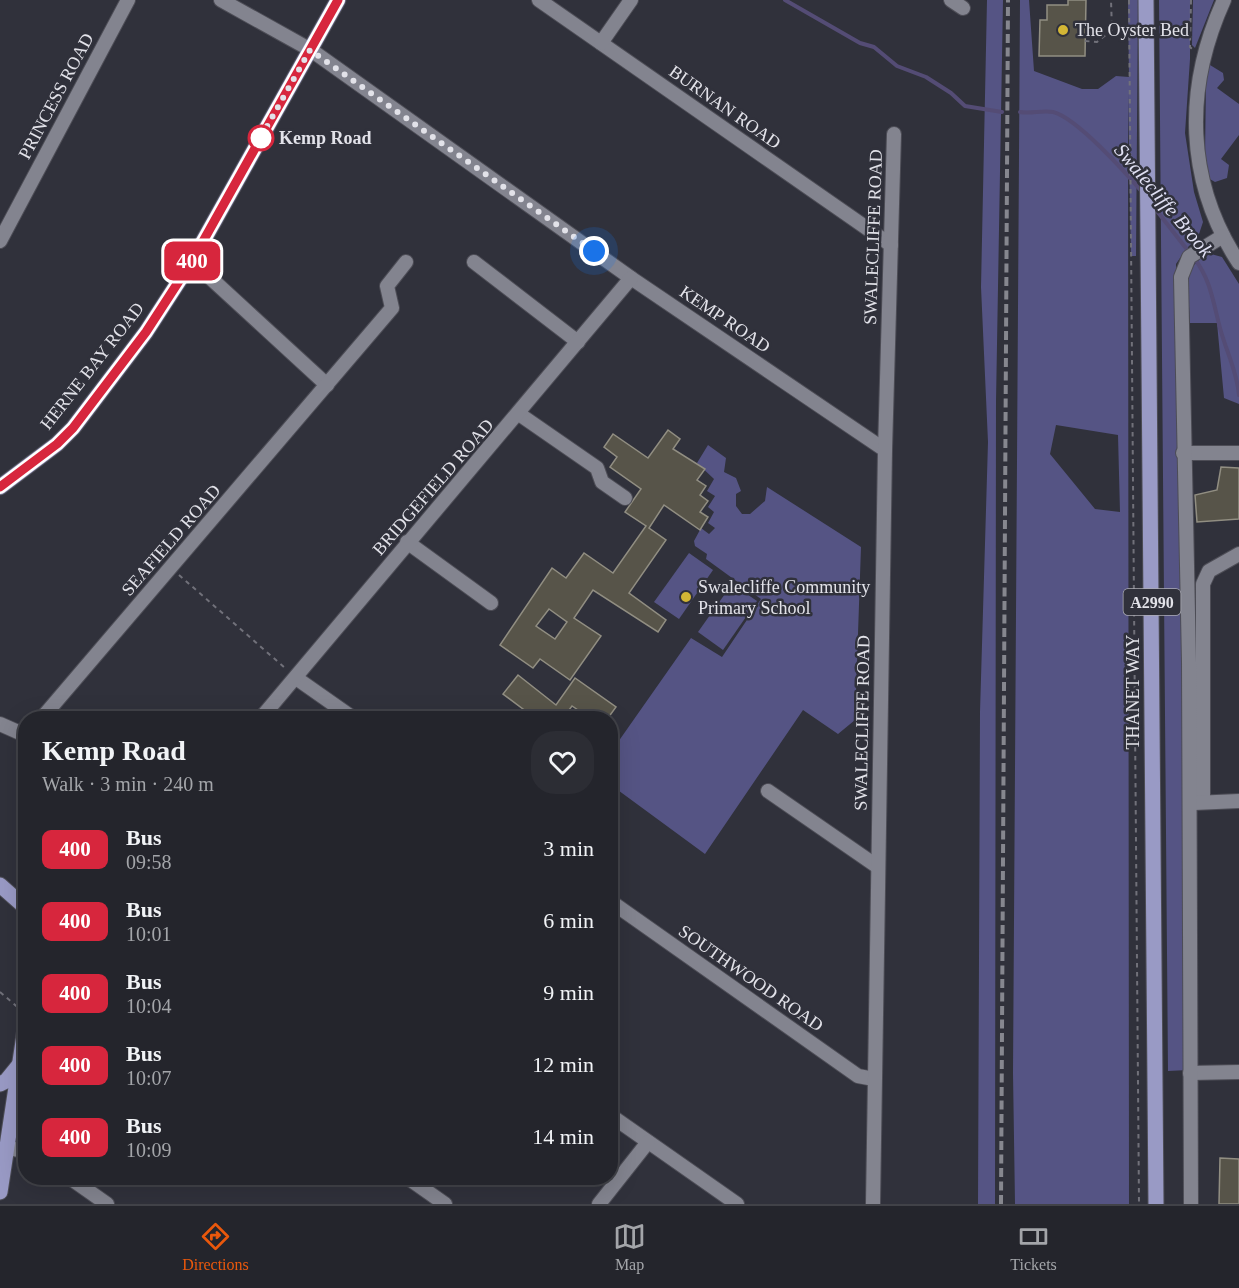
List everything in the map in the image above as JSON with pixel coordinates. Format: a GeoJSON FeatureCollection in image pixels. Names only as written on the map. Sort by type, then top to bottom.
{"type":"FeatureCollection","features":[{"type":"Feature","properties":{"kind":"main road","name":"HERNE BAY ROAD"},"geometry":{"type":"LineString","coordinates":[[0,487],[57,444],[73,428],[146,332],[192,261],[338,0]]}},
{"type":"Feature","properties":{"kind":"main road","name":"THANET WAY"},"geometry":{"type":"LineString","coordinates":[[1146,0],[1156,1204]]}},
{"type":"Feature","properties":{"kind":"main road"},"geometry":{"type":"LineString","coordinates":[[0,885],[18,901]]}},
{"type":"Feature","properties":{"kind":"main road"},"geometry":{"type":"LineString","coordinates":[[0,1084],[6,1081],[18,1066]]}},
{"type":"Feature","properties":{"kind":"main road"},"geometry":{"type":"LineString","coordinates":[[0,1192],[18,1072]]}},
{"type":"Feature","properties":{"kind":"main road"},"geometry":{"type":"LineString","coordinates":[[0,1114],[8,1142]]}},
{"type":"Feature","properties":{"kind":"street","name":"PRINCESS ROAD"},"geometry":{"type":"LineString","coordinates":[[0,241],[128,0]]}},
{"type":"Feature","properties":{"kind":"street","name":"KEMP ROAD"},"geometry":{"type":"LineString","coordinates":[[221,0],[310,50],[632,278],[885,450]]}},
{"type":"Feature","properties":{"kind":"street","name":"BURNAN ROAD"},"geometry":{"type":"LineString","coordinates":[[538,0],[891,244]]}},
{"type":"Feature","properties":{"kind":"street"},"geometry":{"type":"LineString","coordinates":[[601,43],[631,0]]}},
{"type":"Feature","properties":{"kind":"street"},"geometry":{"type":"LineString","coordinates":[[1224,0],[1213,24],[1198,78],[1194,126],[1198,169],[1206,196],[1223,236],[1239,263]]}},
{"type":"Feature","properties":{"kind":"street","name":"SWALECLIFFE ROAD"},"geometry":{"type":"LineString","coordinates":[[873,1204],[885,450],[896,132]]}},
{"type":"Feature","properties":{"kind":"street"},"geometry":{"type":"LineString","coordinates":[[1196,803],[1183,453],[1181,278],[1189,257],[1223,236]]}},
{"type":"Feature","properties":{"kind":"street"},"geometry":{"type":"LineString","coordinates":[[192,261],[327,386]]}},
{"type":"Feature","properties":{"kind":"street"},"geometry":{"type":"LineString","coordinates":[[406,262],[387,286],[392,308],[406,315]]}},
{"type":"Feature","properties":{"kind":"street"},"geometry":{"type":"LineString","coordinates":[[474,262],[578,342]]}},
{"type":"Feature","properties":{"kind":"street","name":"BRIDGEFIELD ROAD"},"geometry":{"type":"LineString","coordinates":[[267,711],[407,542],[519,414],[632,278]]}},
{"type":"Feature","properties":{"kind":"street","name":"SEAFIELD ROAD"},"geometry":{"type":"LineString","coordinates":[[48,711],[392,308]]}},
{"type":"Feature","properties":{"kind":"street"},"geometry":{"type":"LineString","coordinates":[[519,414],[597,468],[602,482],[625,498]]}},
{"type":"Feature","properties":{"kind":"street"},"geometry":{"type":"LineString","coordinates":[[1183,453],[1239,453]]}},
{"type":"Feature","properties":{"kind":"street"},"geometry":{"type":"LineString","coordinates":[[407,542],[491,603]]}},
{"type":"Feature","properties":{"kind":"street"},"geometry":{"type":"LineString","coordinates":[[1191,1204],[1190,1073],[1203,584],[1209,571],[1239,555]]}},
{"type":"Feature","properties":{"kind":"street"},"geometry":{"type":"LineString","coordinates":[[296,678],[344,711]]}},
{"type":"Feature","properties":{"kind":"street"},"geometry":{"type":"LineString","coordinates":[[0,724],[18,732]]}},
{"type":"Feature","properties":{"kind":"street"},"geometry":{"type":"LineString","coordinates":[[768,791],[878,867]]}},
{"type":"Feature","properties":{"kind":"street"},"geometry":{"type":"LineString","coordinates":[[1196,803],[1239,801]]}},
{"type":"Feature","properties":{"kind":"street","name":"SOUTHWOOD ROAD"},"geometry":{"type":"LineString","coordinates":[[618,907],[858,1076],[874,1079]]}},
{"type":"Feature","properties":{"kind":"street"},"geometry":{"type":"LineString","coordinates":[[1190,1073],[1239,1072]]}},
{"type":"Feature","properties":{"kind":"street"},"geometry":{"type":"LineString","coordinates":[[618,1121],[737,1204]]}},
{"type":"Feature","properties":{"kind":"street"},"geometry":{"type":"LineString","coordinates":[[8,1142],[18,1147]]}},
{"type":"Feature","properties":{"kind":"street"},"geometry":{"type":"LineString","coordinates":[[618,1180],[648,1142]]}},
{"type":"Feature","properties":{"kind":"street"},"geometry":{"type":"LineString","coordinates":[[76,1185],[86,1197],[106,1204]]}},
{"type":"Feature","properties":{"kind":"street"},"geometry":{"type":"LineString","coordinates":[[418,1185],[445,1204]]}},
{"type":"Feature","properties":{"kind":"street"},"geometry":{"type":"LineString","coordinates":[[599,1204],[614,1185]]}},
{"type":"Feature","properties":{"kind":"path"},"geometry":{"type":"LineString","coordinates":[[1086,40],[1097,42],[1112,30],[1111,0]]}},
{"type":"Feature","properties":{"kind":"path"},"geometry":{"type":"LineString","coordinates":[[1129,0],[1139,1204]]}},
{"type":"Feature","properties":{"kind":"path"},"geometry":{"type":"LineString","coordinates":[[171,567],[296,678]]}},
{"type":"Feature","properties":{"kind":"path"},"geometry":{"type":"LineString","coordinates":[[0,992],[18,1007]]}},
{"type":"Feature","properties":{"kind":"shaded area"},"geometry":{"type":"Polygon","coordinates":[[[987,0],[1003,0],[996,402],[995,1204],[978,1204],[980,712],[988,442],[981,287],[987,0]]]}},
{"type":"Feature","properties":{"kind":"shaded area"},"geometry":{"type":"Polygon","coordinates":[[[1020,0],[1029,0],[1034,71],[1082,89],[1098,89],[1116,76],[1129,77],[1128,0],[1138,0],[1136,256],[1131,256],[1128,93],[1129,1204],[1015,1204],[1013,1073],[1020,0]],[[1056,425],[1050,454],[1095,509],[1120,512],[1118,435],[1056,425]]]}},
{"type":"Feature","properties":{"kind":"shaded area"},"geometry":{"type":"Polygon","coordinates":[[[1159,0],[1190,0],[1190,59],[1185,133],[1194,192],[1203,222],[1198,237],[1176,264],[1176,320],[1180,321],[1188,1070],[1168,1071],[1159,0]]]}},
{"type":"Feature","properties":{"kind":"shaded area"},"geometry":{"type":"Polygon","coordinates":[[[1193,0],[1214,0],[1195,48],[1192,45],[1193,0]]]}},
{"type":"Feature","properties":{"kind":"shaded area"},"geometry":{"type":"Polygon","coordinates":[[[1210,65],[1223,73],[1224,80],[1217,88],[1239,104],[1239,135],[1221,159],[1229,165],[1227,178],[1215,182],[1208,178],[1205,158],[1206,77],[1210,65]]]}},
{"type":"Feature","properties":{"kind":"shaded area"},"geometry":{"type":"Polygon","coordinates":[[[1211,254],[1222,257],[1239,284],[1239,404],[1224,398],[1217,323],[1190,323],[1187,272],[1202,257],[1211,254]]]}},
{"type":"Feature","properties":{"kind":"shaded area"},"geometry":{"type":"Polygon","coordinates":[[[708,445],[726,458],[724,472],[736,478],[741,491],[736,494],[736,506],[742,514],[750,514],[765,501],[767,487],[861,547],[855,720],[838,734],[803,710],[705,854],[618,790],[618,742],[691,638],[722,657],[761,599],[706,559],[707,554],[695,546],[694,541],[701,528],[709,534],[715,528],[708,523],[714,512],[708,507],[715,496],[707,491],[714,479],[697,463],[708,445]]]}},
{"type":"Feature","properties":{"kind":"shaded area"},"geometry":{"type":"Polygon","coordinates":[[[689,553],[713,570],[679,619],[654,602],[689,553]]]}},
{"type":"Feature","properties":{"kind":"shaded area"},"geometry":{"type":"Polygon","coordinates":[[[732,584],[757,601],[723,650],[698,632],[732,584]]]}},
{"type":"Feature","properties":{"kind":"building","name":"The Oyster Bed"},"geometry":{"type":"Polygon","coordinates":[[[1068,0],[1086,0],[1085,56],[1039,56],[1040,20],[1047,20],[1047,5],[1068,5],[1068,0]]]}},
{"type":"Feature","properties":{"kind":"building"},"geometry":{"type":"Polygon","coordinates":[[[668,430],[680,439],[673,449],[705,469],[697,480],[706,486],[700,495],[708,501],[700,512],[708,517],[700,530],[664,505],[649,528],[666,540],[629,593],[666,620],[658,632],[593,590],[574,618],[601,636],[570,680],[540,659],[533,668],[500,645],[552,568],[566,578],[584,553],[613,573],[646,526],[625,512],[641,489],[610,467],[617,457],[604,447],[613,434],[648,458],[668,430]],[[549,609],[536,626],[555,639],[567,622],[549,609]]]}},
{"type":"Feature","properties":{"kind":"building"},"geometry":{"type":"Polygon","coordinates":[[[1221,467],[1239,468],[1239,519],[1197,522],[1195,495],[1217,490],[1221,467]]]}},
{"type":"Feature","properties":{"kind":"building"},"geometry":{"type":"Polygon","coordinates":[[[518,675],[556,705],[575,678],[616,707],[613,711],[580,711],[572,706],[568,711],[526,711],[503,694],[518,675]]]}},
{"type":"Feature","properties":{"kind":"building"},"geometry":{"type":"Polygon","coordinates":[[[1220,1158],[1239,1159],[1239,1204],[1219,1204],[1220,1158]]]}},
{"type":"Feature","properties":{"kind":"waterway","name":"Swalecliffe Brook"},"geometry":{"type":"LineString","coordinates":[[785,0],[860,43],[874,47],[897,66],[926,77],[951,93],[965,106],[1002,112]]}},
{"type":"Feature","properties":{"kind":"waterway","name":"Swalecliffe Brook"},"geometry":{"type":"LineString","coordinates":[[1020,112],[1053,112],[1063,116],[1101,147],[1143,193]]}},
{"type":"Feature","properties":{"kind":"waterway","name":"Swalecliffe Brook"},"geometry":{"type":"LineString","coordinates":[[1153,206],[1189,252]]}},
{"type":"Feature","properties":{"kind":"waterway","name":"Swalecliffe Brook"},"geometry":{"type":"LineString","coordinates":[[1194,258],[1211,292],[1239,395]]}},
{"type":"Feature","properties":{"kind":"railway"},"geometry":{"type":"LineString","coordinates":[[1001,1204],[1008,0]]}},
{"type":"Feature","properties":{"kind":"bus line","name":"400"},"geometry":{"type":"LineString","coordinates":[[0,487],[57,444],[73,428],[146,332],[192,261],[338,0]]}},
{"type":"Feature","properties":{"kind":"place","name":"The Oyster Bed"},"geometry":{"type":"Point","coordinates":[1063,30]}},
{"type":"Feature","properties":{"kind":"place","name":"Kemp Road"},"geometry":{"type":"Point","coordinates":[261,138]}},
{"type":"Feature","properties":{"kind":"place","name":"Swalecliffe Community Primary School"},"geometry":{"type":"Point","coordinates":[686,597]}},
{"type":"Feature","properties":{"kind":"route"},"geometry":{"type":"LineString","coordinates":[[261,138],[256,146],[310,50],[594,251]]}}]}
